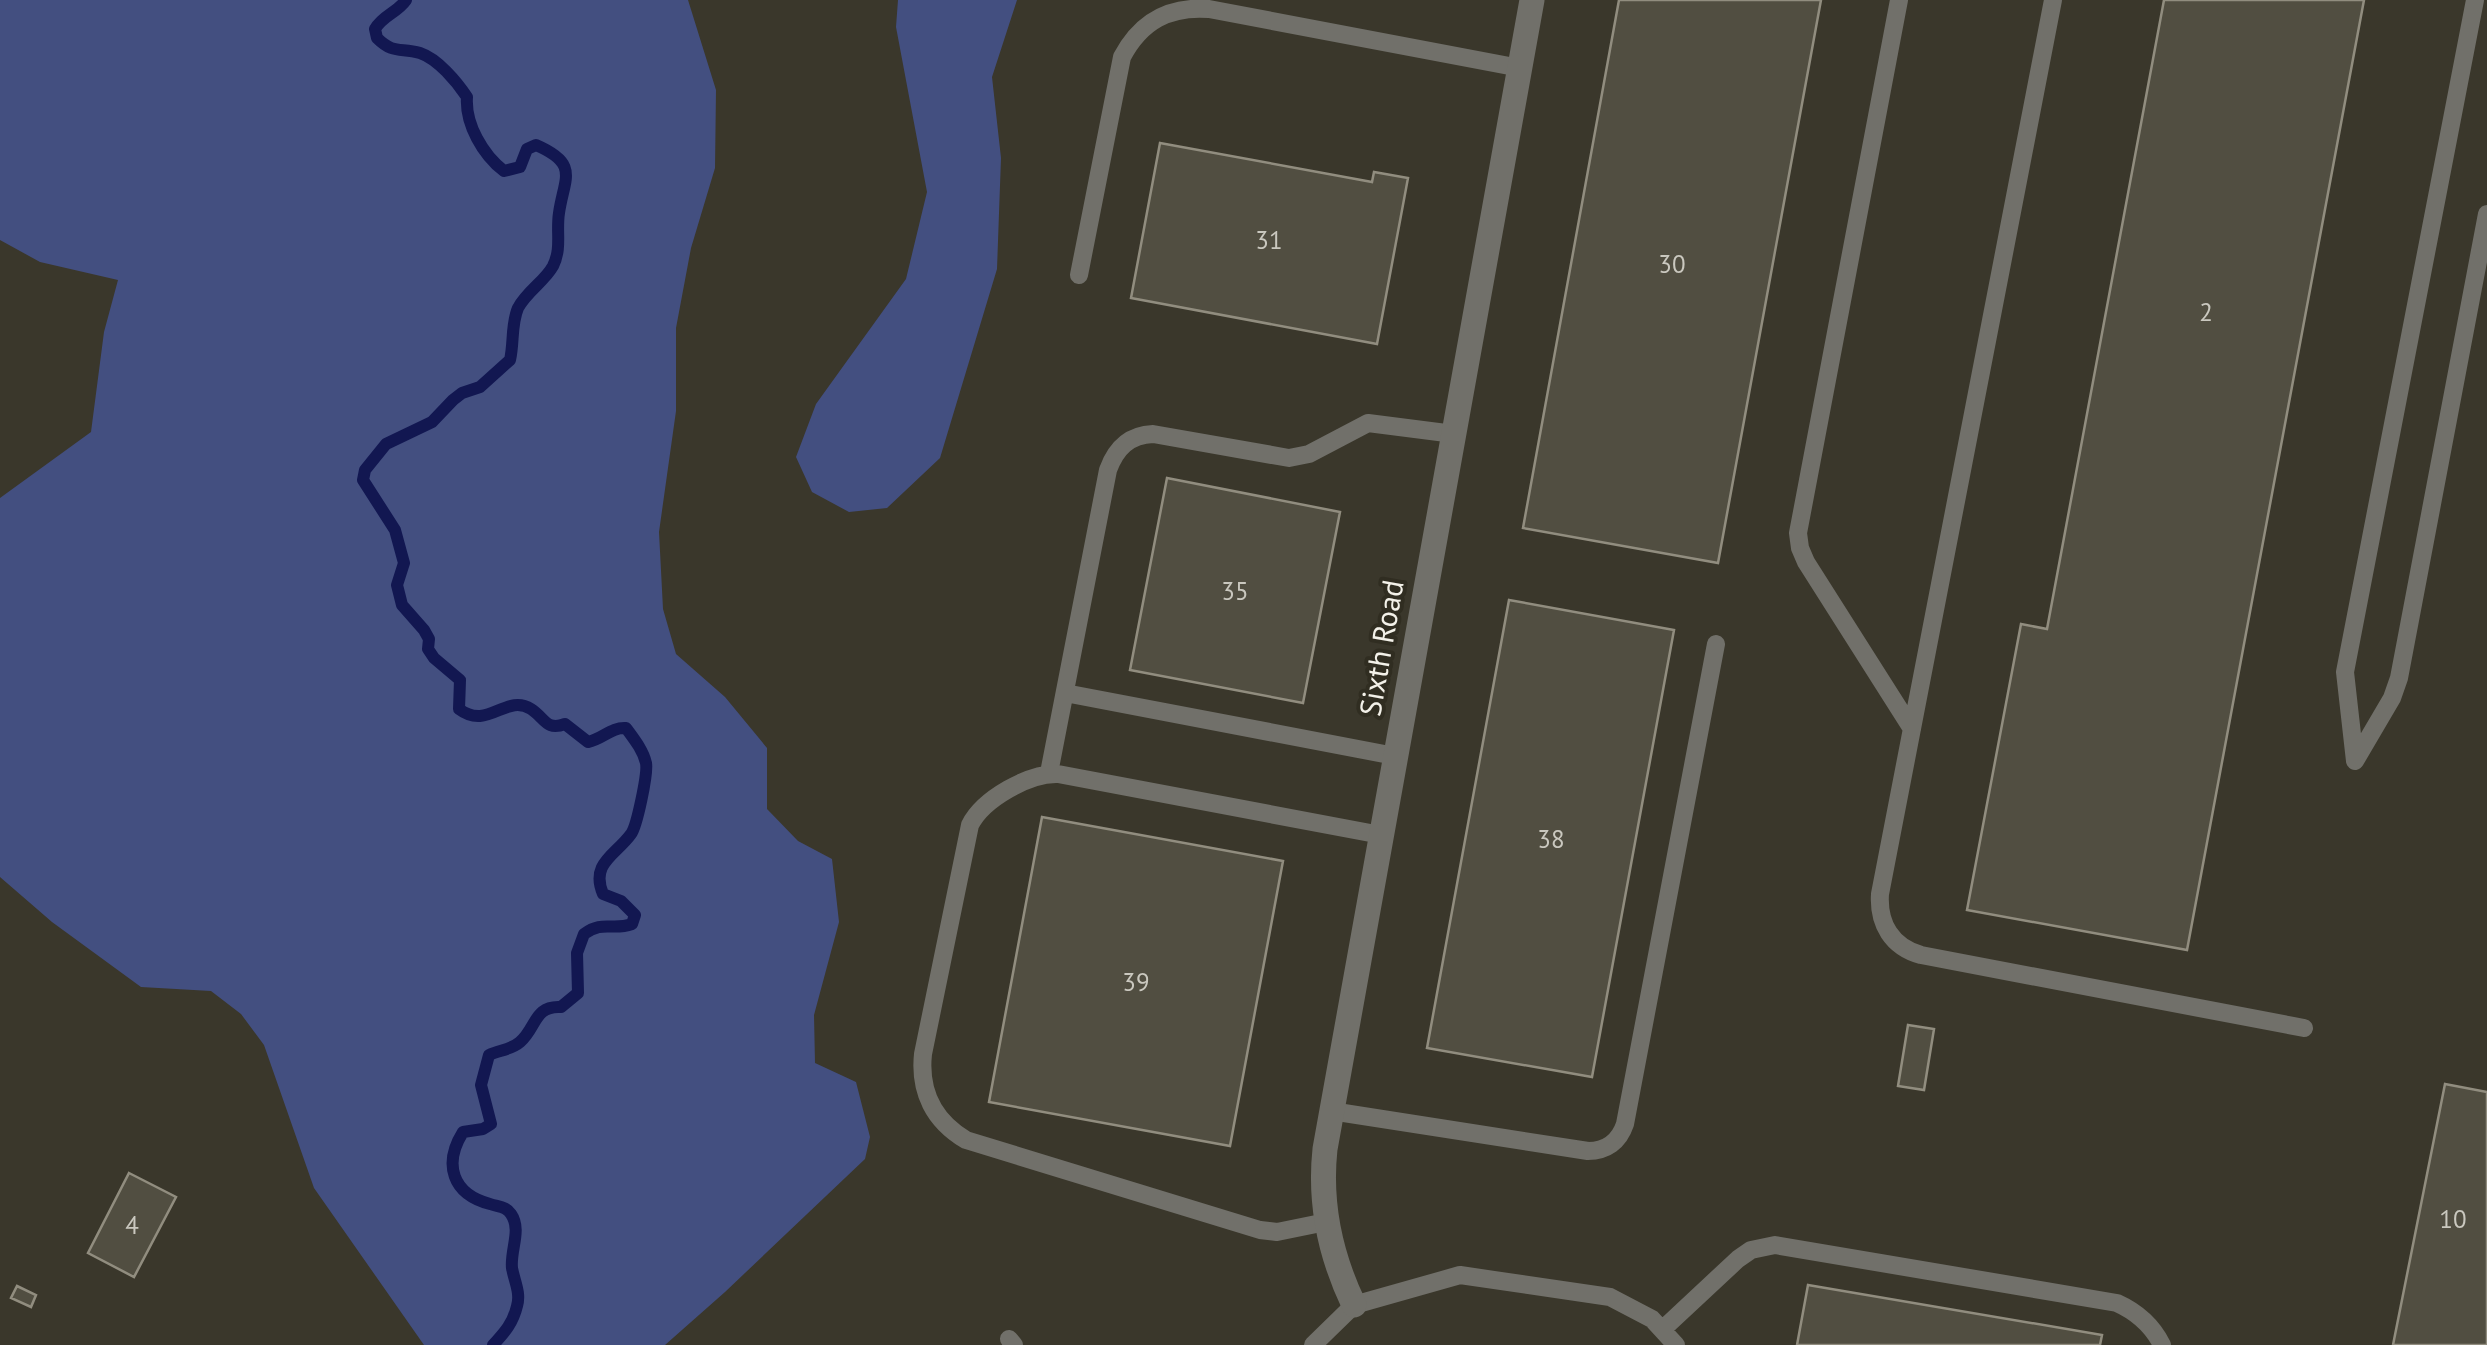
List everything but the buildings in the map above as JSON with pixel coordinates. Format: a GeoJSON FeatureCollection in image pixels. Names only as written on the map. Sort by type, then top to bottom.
{"type":"FeatureCollection","features":[{"type":"Feature","properties":{"kind":"street","name":"Sixth Road"},"geometry":{"type":"LineString","coordinates":[[1354,1305],[1340,1277],[1326,1222],[1322,1183],[1331,1111],[1532,0]]}},
{"type":"Feature","properties":{"kind":"lane"},"geometry":{"type":"LineString","coordinates":[[1899,0],[1798,533],[1806,562],[1912,728]]}},
{"type":"Feature","properties":{"kind":"lane"},"geometry":{"type":"LineString","coordinates":[[2053,0],[1879,904],[1888,933],[1903,947],[1921,955],[2304,1028]]}},
{"type":"Feature","properties":{"kind":"lane"},"geometry":{"type":"LineString","coordinates":[[2475,0],[2346,668],[2355,761],[2398,683],[2487,214]]}},
{"type":"Feature","properties":{"kind":"lane"},"geometry":{"type":"LineString","coordinates":[[1079,276],[1122,57],[1139,31],[1164,14],[1209,9],[1520,68]]}},
{"type":"Feature","properties":{"kind":"lane"},"geometry":{"type":"LineString","coordinates":[[1049,774],[1108,470],[1115,454],[1128,441],[1144,434],[1162,434],[1289,458],[1309,454],[1368,423],[1454,434]]}},
{"type":"Feature","properties":{"kind":"lane"},"geometry":{"type":"LineString","coordinates":[[1331,1111],[1588,1151],[1612,1145],[1620,1136],[1716,644]]}},
{"type":"Feature","properties":{"kind":"lane"},"geometry":{"type":"LineString","coordinates":[[1065,693],[1395,756]]}},
{"type":"Feature","properties":{"kind":"lane"},"geometry":{"type":"LineString","coordinates":[[1326,1222],[1277,1232],[1260,1230],[977,1144],[956,1134],[933,1110],[924,1088],[922,1065],[969,830],[983,806],[1031,778],[1049,774],[1380,836]]}},
{"type":"Feature","properties":{"kind":"lane"},"geometry":{"type":"LineString","coordinates":[[1663,1329],[1738,1259],[1759,1247],[1774,1245],[2116,1303],[2138,1314],[2162,1345]]}},
{"type":"Feature","properties":{"kind":"lane"},"geometry":{"type":"LineString","coordinates":[[1313,1345],[1354,1305],[1465,1275],[1610,1297],[1639,1310],[1676,1345]]}},
{"type":"Feature","properties":{"kind":"shaded area"},"geometry":{"type":"Polygon","coordinates":[[[0,0],[688,0],[716,90],[715,168],[691,248],[676,328],[676,411],[659,532],[663,609],[676,654],[725,697],[767,748],[767,809],[798,841],[832,859],[839,922],[814,1015],[815,1063],[856,1082],[870,1137],[865,1159],[665,1345],[424,1345],[314,1188],[264,1045],[241,1014],[211,991],[141,987],[52,922],[0,877],[0,498],[91,432],[104,332],[118,280],[40,262],[0,240],[0,0]]]}},
{"type":"Feature","properties":{"kind":"shaded area"},"geometry":{"type":"Polygon","coordinates":[[[898,0],[1017,0],[992,77],[1001,158],[997,269],[940,458],[887,508],[849,512],[812,492],[796,457],[816,404],[906,279],[927,192],[896,27],[898,0]]]}},
{"type":"Feature","properties":{"kind":"waterway"},"geometry":{"type":"LineString","coordinates":[[406,0],[378,24],[377,38],[393,49],[427,56],[446,72],[467,97],[469,118],[477,138],[504,171],[520,167],[527,149],[536,145],[559,159],[566,181],[556,259],[518,308],[510,360],[480,387],[453,400],[432,422],[386,444],[365,470],[363,480],[395,530],[404,563],[397,585],[402,605],[424,630],[434,658],[460,680],[459,709],[479,716],[522,705],[550,725],[565,724],[588,742],[626,728],[646,763],[644,788],[631,834],[606,860],[600,874],[603,894],[621,901],[635,915],[632,924],[597,928],[584,934],[577,953],[578,993],[561,1007],[540,1014],[516,1045],[489,1055],[481,1085],[491,1124],[463,1132],[453,1155],[459,1185],[477,1199],[507,1209],[516,1227],[512,1268],[518,1301],[511,1322],[493,1345]]}}]}
